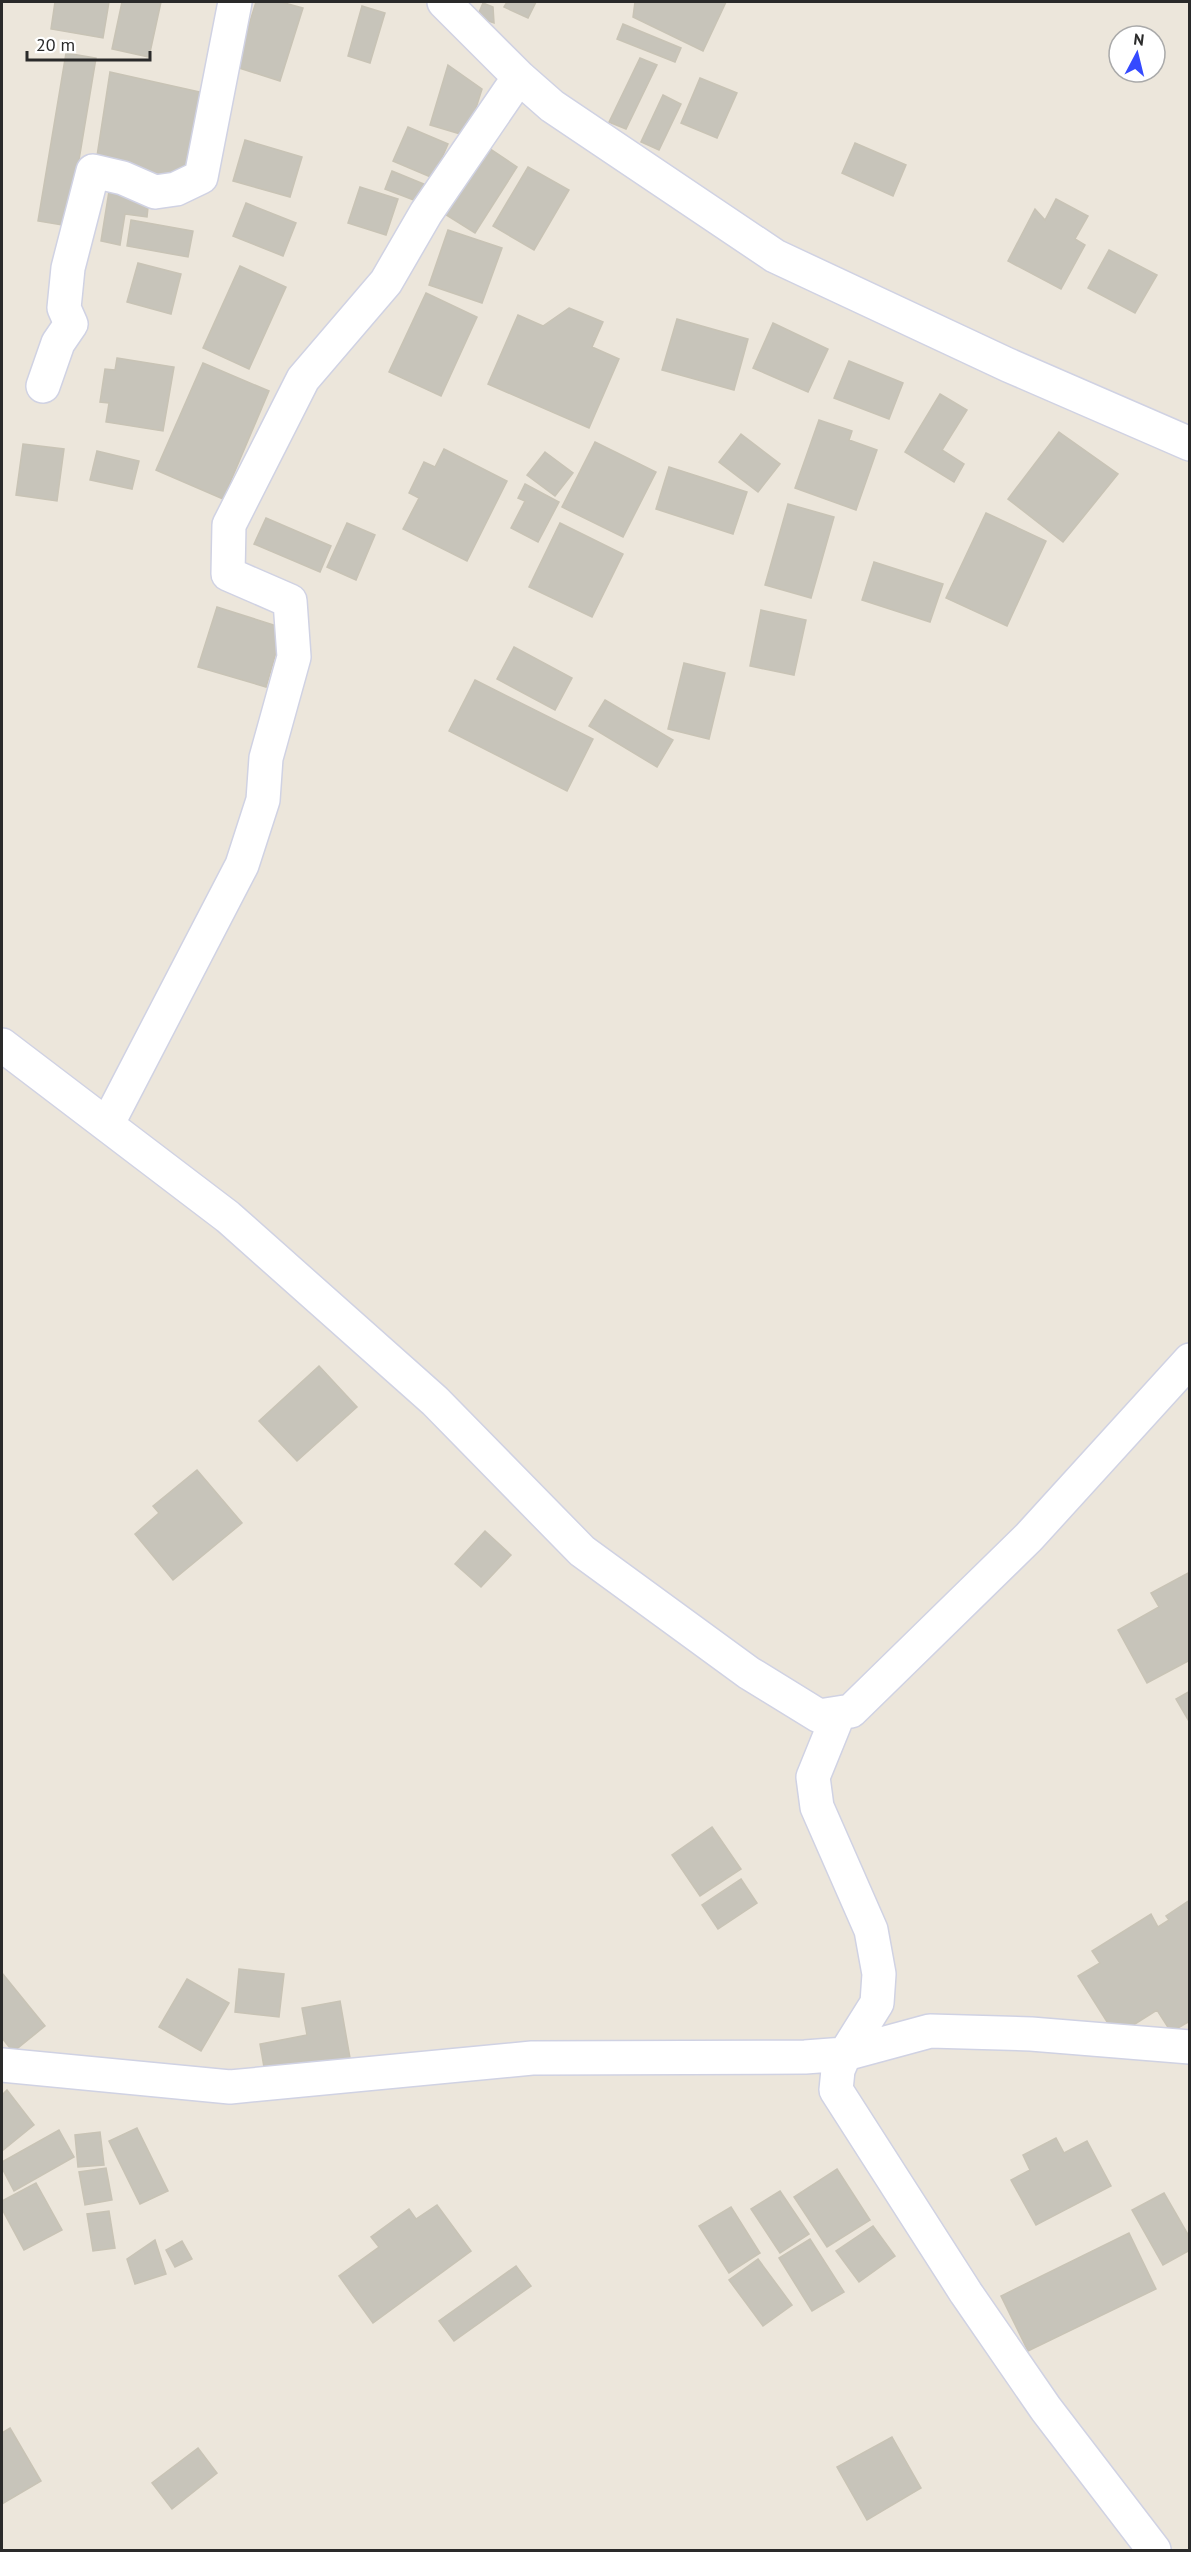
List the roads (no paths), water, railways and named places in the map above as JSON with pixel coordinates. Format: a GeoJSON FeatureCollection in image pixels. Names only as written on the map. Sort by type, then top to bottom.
{"type":"FeatureCollection","features":[{"type":"Feature","properties":{"kind":"street"},"geometry":{"type":"LineString","coordinates":[[43,386],[58,343],[70,324],[63,308],[68,268],[93,171],[123,178],[155,192],[177,189],[201,177],[235,2]]}},
{"type":"Feature","properties":{"kind":"street"},"geometry":{"type":"LineString","coordinates":[[444,2],[519,77],[552,106],[775,256],[1008,364],[1190,444]]}},
{"type":"Feature","properties":{"kind":"street"},"geometry":{"type":"LineString","coordinates":[[106,1125],[242,865],[263,800],[266,758],[294,657],[290,601],[228,574],[230,525],[303,379],[386,282],[426,213],[519,77]]}},
{"type":"Feature","properties":{"kind":"street"},"geometry":{"type":"LineString","coordinates":[[2,1045],[228,1217],[435,1401],[582,1551],[749,1673],[819,1716],[851,1711],[1029,1537],[1190,1360]]}},
{"type":"Feature","properties":{"kind":"street"},"geometry":{"type":"LineString","coordinates":[[839,1713],[813,1777],[817,1807],[871,1930],[879,1974],[877,2003],[844,2054],[838,2070],[836,2090],[966,2293],[1046,2409],[1154,2550]]}},
{"type":"Feature","properties":{"kind":"street"},"geometry":{"type":"LineString","coordinates":[[2,2065],[230,2087],[532,2058],[805,2057],[844,2054],[930,2031],[1031,2034],[1190,2047]]}}]}
